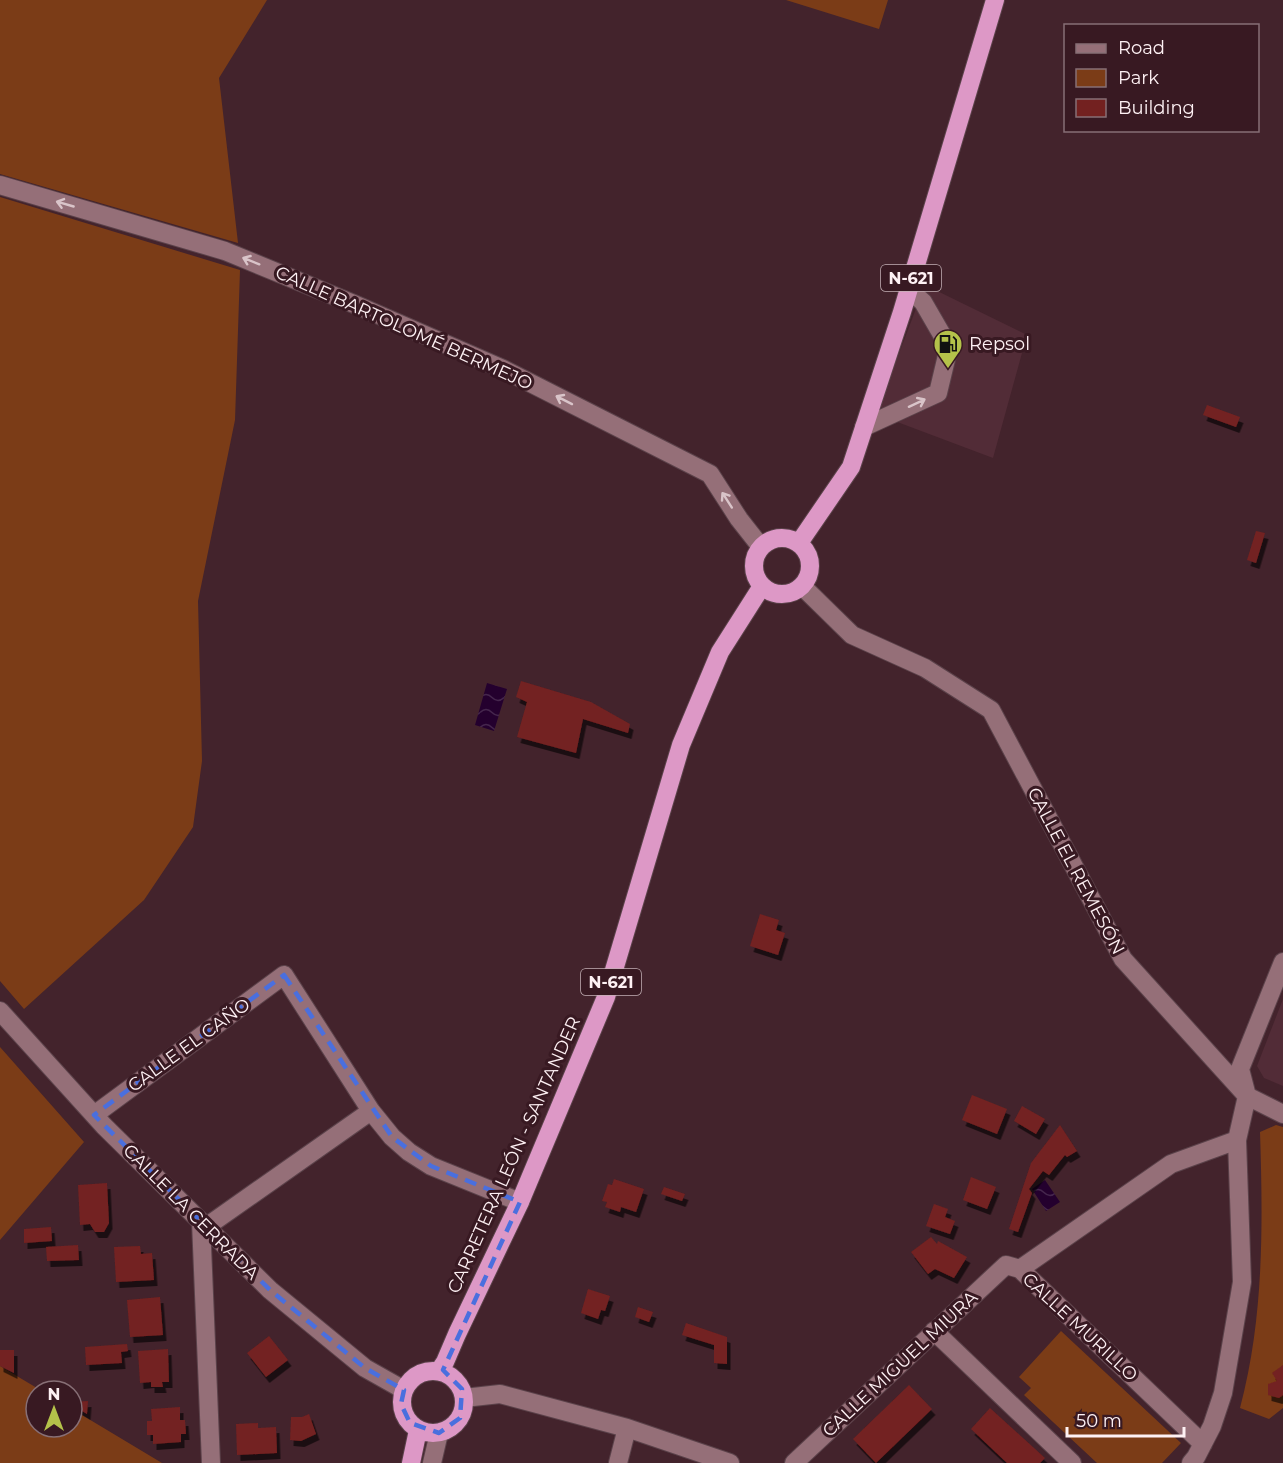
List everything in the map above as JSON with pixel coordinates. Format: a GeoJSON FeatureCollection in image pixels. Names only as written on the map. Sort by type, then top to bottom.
{"type":"FeatureCollection","features":[{"type":"Feature","properties":{"kind":"highway","name":"N-621"},"geometry":{"type":"LineString","coordinates":[[799,543],[851,467],[908,290],[995,0]]}},
{"type":"Feature","properties":{"kind":"highway"},"geometry":{"type":"LineString","coordinates":[[777,538],[791,539],[799,543],[807,553],[810,562],[807,580],[802,586],[790,593],[779,594],[762,586],[755,576],[753,566],[755,556],[761,547],[777,538]]}},
{"type":"Feature","properties":{"kind":"highway","name":"CARRETERA LEÓN - SANTANDER"},"geometry":{"type":"LineString","coordinates":[[439,1371],[446,1362],[520,1202],[606,998],[681,745],[720,652],[762,586]]}},
{"type":"Feature","properties":{"kind":"highway"},"geometry":{"type":"LineString","coordinates":[[439,1371],[456,1380],[462,1389],[464,1409],[453,1426],[439,1433],[418,1430],[404,1414],[401,1404],[404,1390],[412,1378],[420,1373],[439,1371]]}},
{"type":"Feature","properties":{"kind":"highway"},"geometry":{"type":"LineString","coordinates":[[411,1463],[418,1430]]}},
{"type":"Feature","properties":{"kind":"street","name":"CALLE BARTOLOMÉ BERMEJO"},"geometry":{"type":"LineString","coordinates":[[0,185],[225,250],[503,369],[710,474],[739,519],[761,547]]}},
{"type":"Feature","properties":{"kind":"street"},"geometry":{"type":"LineString","coordinates":[[864,428],[938,393],[949,347],[923,302],[908,290]]}},
{"type":"Feature","properties":{"kind":"street","name":"CALLE EL REMESÓN"},"geometry":{"type":"LineString","coordinates":[[802,586],[852,635],[926,668],[991,710],[1123,959],[1247,1096],[1283,1114]]}},
{"type":"Feature","properties":{"kind":"street"},"geometry":{"type":"LineString","coordinates":[[1191,1463],[1212,1426],[1223,1393],[1242,1282],[1237,1140],[1247,1096],[1240,1069],[1283,962]]}},
{"type":"Feature","properties":{"kind":"street","name":"CALLE EL CAÑO"},"geometry":{"type":"LineString","coordinates":[[94,1115],[284,975],[371,1111]]}},
{"type":"Feature","properties":{"kind":"street","name":"CALLE LA CERRADA"},"geometry":{"type":"LineString","coordinates":[[0,1011],[94,1115],[270,1290],[365,1368],[404,1390]]}},
{"type":"Feature","properties":{"kind":"street"},"geometry":{"type":"LineString","coordinates":[[211,1463],[203,1224],[371,1111],[392,1137],[408,1152],[431,1166],[520,1202]]}},
{"type":"Feature","properties":{"kind":"street","name":"CALLE MIGUEL MIURA"},"geometry":{"type":"LineString","coordinates":[[794,1463],[934,1332],[1013,1267],[1171,1164],[1237,1140]]}},
{"type":"Feature","properties":{"kind":"street","name":"CALLE MURILLO"},"geometry":{"type":"LineString","coordinates":[[1013,1267],[1203,1443]]}},
{"type":"Feature","properties":{"kind":"street"},"geometry":{"type":"LineString","coordinates":[[934,1332],[1072,1463]]}},
{"type":"Feature","properties":{"kind":"street"},"geometry":{"type":"LineString","coordinates":[[464,1398],[500,1395],[627,1428],[730,1463]]}},
{"type":"Feature","properties":{"kind":"street"},"geometry":{"type":"LineString","coordinates":[[618,1463],[627,1428]]}},
{"type":"Feature","properties":{"kind":"street"},"geometry":{"type":"LineString","coordinates":[[432,1463],[439,1433]]}},
{"type":"Feature","properties":{"kind":"highlighted area"},"geometry":{"type":"Polygon","coordinates":[[[284,975],[392,1137],[431,1166],[520,1202],[443,1370],[462,1389],[460,1418],[439,1433],[410,1423],[401,1404],[404,1390],[365,1368],[270,1290],[94,1115],[284,975]]]}},
{"type":"Feature","properties":{"kind":"shaded area"},"geometry":{"type":"Polygon","coordinates":[[[925,285],[1027,335],[993,458],[876,414],[925,285]]]}},
{"type":"Feature","properties":{"kind":"shaded area"},"geometry":{"type":"Polygon","coordinates":[[[1283,999],[1283,1086],[1264,1078],[1257,1066],[1283,999]]]}},
{"type":"Feature","properties":{"kind":"green space"},"geometry":{"type":"Polygon","coordinates":[[[0,0],[267,0],[219,78],[238,243],[0,174],[0,0]]]}},
{"type":"Feature","properties":{"kind":"green space"},"geometry":{"type":"Polygon","coordinates":[[[786,0],[888,0],[879,29],[786,0]]]}},
{"type":"Feature","properties":{"kind":"green space"},"geometry":{"type":"Polygon","coordinates":[[[0,197],[240,270],[235,420],[198,601],[202,761],[193,827],[144,900],[24,1009],[0,981],[0,197]]]}},
{"type":"Feature","properties":{"kind":"green space"},"geometry":{"type":"Polygon","coordinates":[[[0,1047],[84,1142],[0,1240],[0,1047]]]}},
{"type":"Feature","properties":{"kind":"green space"},"geometry":{"type":"Polygon","coordinates":[[[1276,1125],[1283,1127],[1283,1408],[1269,1419],[1240,1408],[1254,1340],[1258,1306],[1262,1202],[1260,1132],[1276,1125]]]}},
{"type":"Feature","properties":{"kind":"green space"},"geometry":{"type":"Polygon","coordinates":[[[1061,1331],[1181,1443],[1162,1463],[1097,1463],[1024,1395],[1031,1388],[1019,1377],[1061,1331]]]}},
{"type":"Feature","properties":{"kind":"green space"},"geometry":{"type":"Polygon","coordinates":[[[0,1366],[24,1380],[24,1439],[84,1439],[84,1416],[162,1463],[0,1463],[0,1366]]]}},
{"type":"Feature","properties":{"kind":"water"},"geometry":{"type":"Polygon","coordinates":[[[487,683],[507,689],[494,731],[475,725],[487,683]]]}},
{"type":"Feature","properties":{"kind":"water"},"geometry":{"type":"Polygon","coordinates":[[[1045,1180],[1060,1202],[1046,1211],[1032,1189],[1045,1180]]]}},
{"type":"Feature","properties":{"kind":"building"},"geometry":{"type":"Polygon","coordinates":[[[1207,405],[1240,417],[1236,427],[1203,415],[1207,405]]]}},
{"type":"Feature","properties":{"kind":"building"},"geometry":{"type":"Polygon","coordinates":[[[1256,531],[1265,533],[1256,563],[1247,560],[1256,531]]]}},
{"type":"Feature","properties":{"kind":"building"},"geometry":{"type":"Polygon","coordinates":[[[521,681],[591,702],[630,724],[628,733],[583,719],[576,753],[517,737],[527,702],[516,697],[521,681]]]}},
{"type":"Feature","properties":{"kind":"building"},"geometry":{"type":"Polygon","coordinates":[[[760,914],[779,920],[776,930],[785,933],[778,955],[750,946],[760,914]]]}},
{"type":"Feature","properties":{"kind":"building"},"geometry":{"type":"Polygon","coordinates":[[[972,1095],[1007,1109],[997,1134],[962,1120],[972,1095]]]}},
{"type":"Feature","properties":{"kind":"building"},"geometry":{"type":"Polygon","coordinates":[[[1022,1106],[1045,1119],[1036,1134],[1014,1121],[1022,1106]]]}},
{"type":"Feature","properties":{"kind":"building"},"geometry":{"type":"Polygon","coordinates":[[[1060,1125],[1077,1151],[1067,1157],[1065,1155],[1049,1175],[1043,1171],[1029,1189],[1032,1193],[1018,1232],[1009,1229],[1031,1163],[1060,1125]]]}},
{"type":"Feature","properties":{"kind":"building"},"geometry":{"type":"Polygon","coordinates":[[[971,1177],[996,1187],[987,1209],[963,1200],[971,1177]]]}},
{"type":"Feature","properties":{"kind":"building"},"geometry":{"type":"Polygon","coordinates":[[[614,1179],[644,1189],[636,1212],[621,1207],[620,1212],[605,1207],[607,1202],[602,1201],[608,1184],[612,1185],[614,1179]]]}},
{"type":"Feature","properties":{"kind":"building"},"geometry":{"type":"Polygon","coordinates":[[[107,1183],[109,1223],[104,1232],[95,1232],[90,1224],[80,1225],[78,1185],[107,1183]]]}},
{"type":"Feature","properties":{"kind":"building"},"geometry":{"type":"Polygon","coordinates":[[[664,1187],[685,1194],[682,1201],[661,1194],[664,1187]]]}},
{"type":"Feature","properties":{"kind":"building"},"geometry":{"type":"Polygon","coordinates":[[[934,1204],[948,1209],[945,1217],[955,1221],[950,1234],[926,1226],[934,1204]]]}},
{"type":"Feature","properties":{"kind":"building"},"geometry":{"type":"Polygon","coordinates":[[[51,1227],[52,1241],[24,1243],[24,1229],[51,1227]]]}},
{"type":"Feature","properties":{"kind":"building"},"geometry":{"type":"Polygon","coordinates":[[[931,1237],[937,1244],[938,1241],[967,1257],[954,1278],[935,1269],[928,1274],[911,1252],[931,1237]]]}},
{"type":"Feature","properties":{"kind":"building"},"geometry":{"type":"Polygon","coordinates":[[[78,1245],[79,1260],[47,1261],[46,1247],[78,1245]]]}},
{"type":"Feature","properties":{"kind":"building"},"geometry":{"type":"Polygon","coordinates":[[[140,1246],[141,1254],[152,1253],[154,1280],[116,1282],[114,1247],[140,1246]]]}},
{"type":"Feature","properties":{"kind":"building"},"geometry":{"type":"Polygon","coordinates":[[[588,1289],[610,1296],[605,1311],[601,1310],[598,1319],[581,1313],[588,1289]]]}},
{"type":"Feature","properties":{"kind":"building"},"geometry":{"type":"Polygon","coordinates":[[[160,1297],[163,1335],[130,1337],[127,1300],[160,1297]]]}},
{"type":"Feature","properties":{"kind":"building"},"geometry":{"type":"Polygon","coordinates":[[[638,1307],[653,1312],[649,1322],[635,1317],[638,1307]]]}},
{"type":"Feature","properties":{"kind":"building"},"geometry":{"type":"Polygon","coordinates":[[[686,1323],[727,1337],[727,1364],[714,1363],[714,1345],[682,1335],[686,1323]]]}},
{"type":"Feature","properties":{"kind":"building"},"geometry":{"type":"Polygon","coordinates":[[[269,1336],[288,1360],[266,1377],[247,1353],[269,1336]]]}},
{"type":"Feature","properties":{"kind":"building"},"geometry":{"type":"Polygon","coordinates":[[[127,1344],[128,1351],[121,1352],[122,1363],[86,1365],[85,1347],[127,1344]]]}},
{"type":"Feature","properties":{"kind":"building"},"geometry":{"type":"Polygon","coordinates":[[[168,1349],[169,1382],[162,1382],[163,1387],[151,1387],[151,1382],[140,1383],[138,1351],[168,1349]]]}},
{"type":"Feature","properties":{"kind":"building"},"geometry":{"type":"Polygon","coordinates":[[[0,1350],[14,1350],[14,1373],[0,1366],[0,1350]]]}},
{"type":"Feature","properties":{"kind":"building"},"geometry":{"type":"Polygon","coordinates":[[[1283,1365],[1283,1395],[1279,1398],[1268,1395],[1268,1384],[1277,1381],[1272,1373],[1283,1365]]]}},
{"type":"Feature","properties":{"kind":"building"},"geometry":{"type":"Polygon","coordinates":[[[909,1385],[932,1409],[876,1463],[853,1439],[909,1385]]]}},
{"type":"Feature","properties":{"kind":"building"},"geometry":{"type":"Polygon","coordinates":[[[84,1401],[88,1401],[87,1414],[84,1412],[84,1401]]]}},
{"type":"Feature","properties":{"kind":"building"},"geometry":{"type":"Polygon","coordinates":[[[180,1407],[180,1420],[185,1420],[186,1434],[181,1434],[181,1442],[153,1444],[153,1435],[147,1435],[147,1421],[152,1421],[151,1409],[180,1407]]]}},
{"type":"Feature","properties":{"kind":"building"},"geometry":{"type":"Polygon","coordinates":[[[990,1408],[1045,1458],[1040,1463],[1007,1463],[971,1429],[990,1408]]]}},
{"type":"Feature","properties":{"kind":"building"},"geometry":{"type":"Polygon","coordinates":[[[309,1414],[316,1434],[301,1441],[290,1440],[291,1417],[302,1417],[309,1414]]]}},
{"type":"Feature","properties":{"kind":"building"},"geometry":{"type":"Polygon","coordinates":[[[258,1423],[258,1428],[276,1427],[277,1453],[237,1455],[236,1424],[258,1423]]]}},
{"type":"Feature","properties":{"kind":"place","name":"Repsol"},"geometry":{"type":"Point","coordinates":[948,370]}}]}
